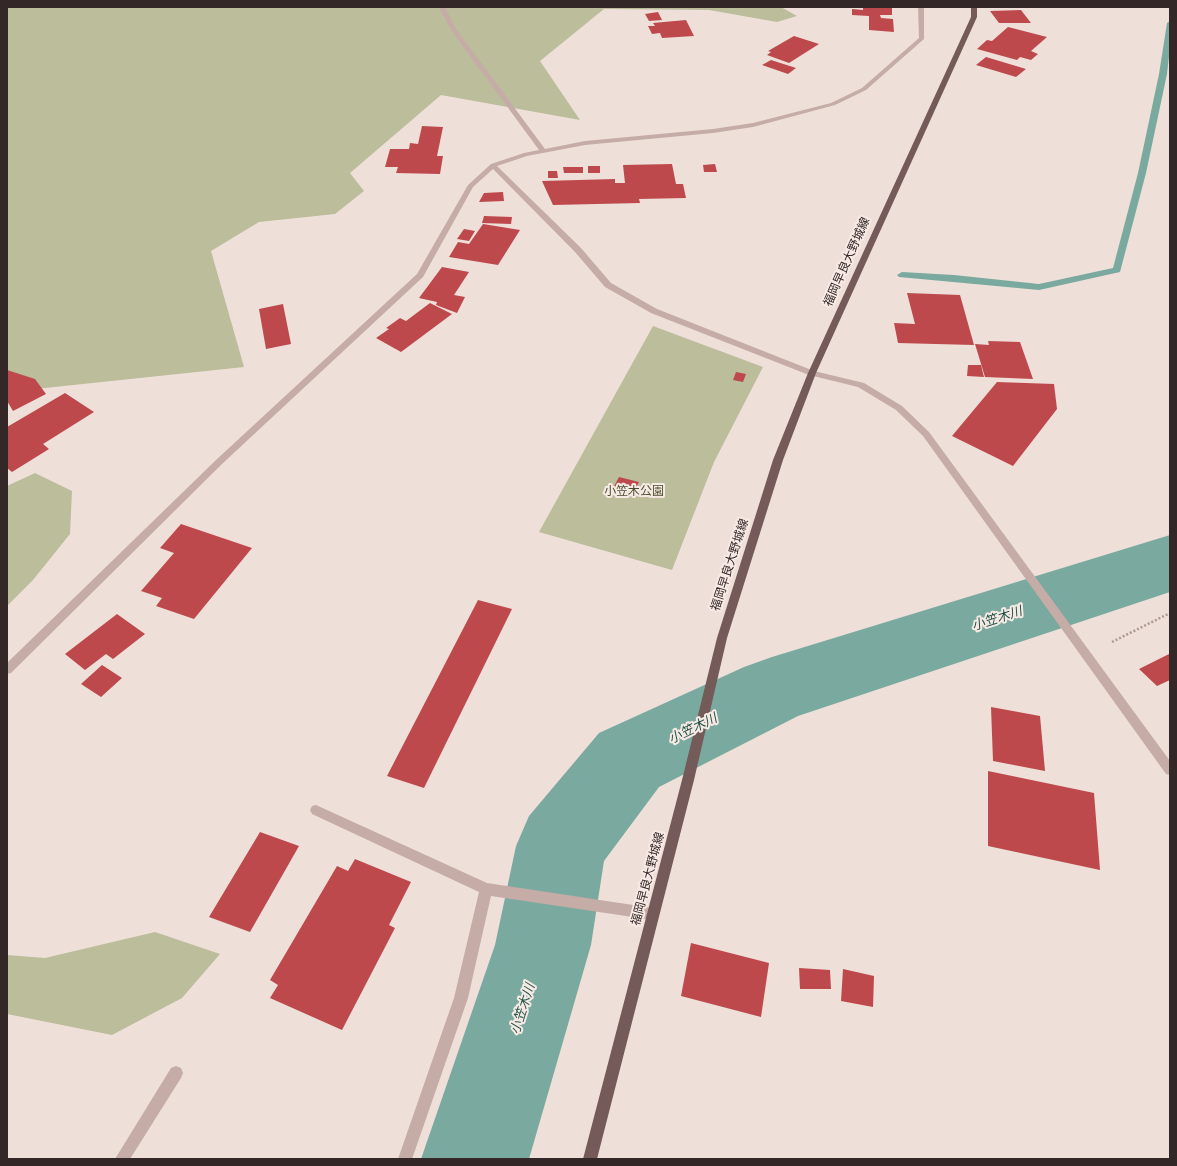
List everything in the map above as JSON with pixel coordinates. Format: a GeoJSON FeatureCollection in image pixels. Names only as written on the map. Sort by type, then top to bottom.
{"type":"FeatureCollection","features":[{"type":"Feature","properties":{"kind":"main road","name":"福岡早良大野城線"},"geometry":{"type":"LineString","coordinates":[[590,1159],[688,780],[722,638],[778,460],[812,373],[974,17],[974,7]]}},
{"type":"Feature","properties":{"kind":"street"},"geometry":{"type":"LineString","coordinates":[[442,7],[453,29],[543,151]]}},
{"type":"Feature","properties":{"kind":"street"},"geometry":{"type":"LineString","coordinates":[[7,670],[219,462],[420,275],[470,186],[493,165],[526,154],[585,143],[713,132],[753,125],[833,104],[864,89],[903,57],[922,38],[921,7]]}},
{"type":"Feature","properties":{"kind":"street"},"geometry":{"type":"LineString","coordinates":[[493,165],[578,250],[608,285],[654,310],[812,373],[861,385],[899,408],[926,434],[1170,770]]}},
{"type":"Feature","properties":{"kind":"street"},"geometry":{"type":"LineString","coordinates":[[316,810],[486,889],[653,914]]}},
{"type":"Feature","properties":{"kind":"street"},"geometry":{"type":"LineString","coordinates":[[405,1159],[460,998],[486,889]]}},
{"type":"Feature","properties":{"kind":"street"},"geometry":{"type":"LineString","coordinates":[[122,1159],[176,1073]]}},
{"type":"Feature","properties":{"kind":"path"},"geometry":{"type":"LineString","coordinates":[[1086,655],[1170,613]]}},
{"type":"Feature","properties":{"kind":"green space"},"geometry":{"type":"Polygon","coordinates":[[[7,7],[781,7],[797,16],[777,22],[709,10],[604,9],[540,61],[580,120],[441,95],[350,173],[364,191],[335,214],[259,222],[211,251],[244,367],[7,392],[7,7]]]}},
{"type":"Feature","properties":{"kind":"green space","name":"小笠木公園"},"geometry":{"type":"Polygon","coordinates":[[[653,326],[763,367],[714,462],[672,570],[539,532],[653,326]]]}},
{"type":"Feature","properties":{"kind":"green space"},"geometry":{"type":"Polygon","coordinates":[[[35,473],[72,491],[70,534],[33,580],[7,606],[7,486],[35,473]]]}},
{"type":"Feature","properties":{"kind":"green space"},"geometry":{"type":"Polygon","coordinates":[[[155,932],[220,954],[182,998],[112,1035],[7,1014],[7,955],[45,958],[155,932]]]}},
{"type":"Feature","properties":{"kind":"building"},"geometry":{"type":"Polygon","coordinates":[[[863,7],[892,7],[892,15],[880,15],[881,18],[893,19],[894,32],[869,30],[869,16],[852,15],[852,9],[863,10],[863,7]]]}},
{"type":"Feature","properties":{"kind":"building"},"geometry":{"type":"Polygon","coordinates":[[[1021,10],[1031,23],[999,23],[990,11],[1021,10]]]}},
{"type":"Feature","properties":{"kind":"building"},"geometry":{"type":"Polygon","coordinates":[[[658,12],[662,20],[649,21],[645,14],[658,12]]]}},
{"type":"Feature","properties":{"kind":"building"},"geometry":{"type":"Polygon","coordinates":[[[686,20],[694,36],[662,38],[660,33],[652,34],[648,26],[655,26],[653,23],[686,20]]]}},
{"type":"Feature","properties":{"kind":"building"},"geometry":{"type":"Polygon","coordinates":[[[1008,27],[1047,37],[1031,51],[1038,54],[1031,60],[1020,57],[1017,60],[977,49],[987,40],[992,41],[1008,27]]]}},
{"type":"Feature","properties":{"kind":"building"},"geometry":{"type":"Polygon","coordinates":[[[794,36],[819,44],[789,63],[767,55],[771,52],[768,51],[794,36]]]}},
{"type":"Feature","properties":{"kind":"building"},"geometry":{"type":"Polygon","coordinates":[[[986,57],[1026,69],[1016,77],[976,65],[986,57]]]}},
{"type":"Feature","properties":{"kind":"building"},"geometry":{"type":"Polygon","coordinates":[[[771,60],[796,68],[788,74],[762,65],[771,60]]]}},
{"type":"Feature","properties":{"kind":"building"},"geometry":{"type":"Polygon","coordinates":[[[422,126],[443,127],[437,156],[443,156],[440,174],[396,173],[398,167],[385,167],[390,149],[409,149],[410,143],[418,144],[422,126]]]}},
{"type":"Feature","properties":{"kind":"building"},"geometry":{"type":"Polygon","coordinates":[[[672,164],[676,184],[683,184],[686,198],[639,199],[640,203],[553,205],[542,181],[615,179],[615,183],[625,183],[623,165],[672,164]]]}},
{"type":"Feature","properties":{"kind":"building"},"geometry":{"type":"Polygon","coordinates":[[[715,164],[717,172],[704,172],[703,165],[715,164]]]}},
{"type":"Feature","properties":{"kind":"building"},"geometry":{"type":"Polygon","coordinates":[[[588,166],[600,166],[600,173],[588,173],[588,166]]]}},
{"type":"Feature","properties":{"kind":"building"},"geometry":{"type":"Polygon","coordinates":[[[563,167],[583,167],[583,173],[564,173],[563,167]]]}},
{"type":"Feature","properties":{"kind":"building"},"geometry":{"type":"Polygon","coordinates":[[[548,171],[557,171],[558,178],[548,178],[548,171]]]}},
{"type":"Feature","properties":{"kind":"building"},"geometry":{"type":"Polygon","coordinates":[[[503,192],[504,201],[479,202],[484,193],[503,192]]]}},
{"type":"Feature","properties":{"kind":"building"},"geometry":{"type":"Polygon","coordinates":[[[484,216],[512,217],[511,224],[482,223],[484,216]]]}},
{"type":"Feature","properties":{"kind":"building"},"geometry":{"type":"Polygon","coordinates":[[[483,224],[520,230],[498,265],[449,257],[458,242],[469,244],[483,224]]]}},
{"type":"Feature","properties":{"kind":"building"},"geometry":{"type":"Polygon","coordinates":[[[464,229],[475,231],[469,241],[457,239],[464,229]]]}},
{"type":"Feature","properties":{"kind":"building"},"geometry":{"type":"Polygon","coordinates":[[[442,267],[469,272],[454,295],[465,297],[457,313],[436,305],[437,302],[419,298],[442,267]]]}},
{"type":"Feature","properties":{"kind":"building"},"geometry":{"type":"Polygon","coordinates":[[[907,293],[960,295],[974,345],[898,343],[894,323],[915,324],[907,293]]]}},
{"type":"Feature","properties":{"kind":"building"},"geometry":{"type":"Polygon","coordinates":[[[430,303],[452,314],[401,352],[376,338],[389,329],[386,328],[400,318],[406,321],[430,303]]]}},
{"type":"Feature","properties":{"kind":"building"},"geometry":{"type":"Polygon","coordinates":[[[283,304],[291,344],[266,349],[259,309],[283,304]]]}},
{"type":"Feature","properties":{"kind":"building"},"geometry":{"type":"Polygon","coordinates":[[[988,341],[1020,342],[1033,379],[985,377],[975,344],[989,345],[988,341]]]}},
{"type":"Feature","properties":{"kind":"building"},"geometry":{"type":"Polygon","coordinates":[[[968,365],[981,365],[984,377],[967,376],[968,365]]]}},
{"type":"Feature","properties":{"kind":"building"},"geometry":{"type":"Polygon","coordinates":[[[7,370],[35,379],[46,394],[13,411],[7,401],[7,370]]]}},
{"type":"Feature","properties":{"kind":"building"},"geometry":{"type":"Polygon","coordinates":[[[736,372],[746,374],[743,382],[733,380],[736,372]]]}},
{"type":"Feature","properties":{"kind":"building"},"geometry":{"type":"Polygon","coordinates":[[[997,382],[1054,384],[1057,409],[1013,466],[952,436],[997,382]]]}},
{"type":"Feature","properties":{"kind":"building"},"geometry":{"type":"Polygon","coordinates":[[[65,393],[94,412],[43,444],[49,449],[12,472],[7,468],[7,427],[65,393]]]}},
{"type":"Feature","properties":{"kind":"building"},"geometry":{"type":"Polygon","coordinates":[[[619,477],[639,482],[632,495],[612,490],[619,477]]]}},
{"type":"Feature","properties":{"kind":"building"},"geometry":{"type":"Polygon","coordinates":[[[181,524],[252,548],[194,619],[156,606],[162,598],[141,591],[174,553],[160,548],[181,524]]]}},
{"type":"Feature","properties":{"kind":"building"},"geometry":{"type":"Polygon","coordinates":[[[478,600],[512,609],[424,788],[387,776],[478,600]]]}},
{"type":"Feature","properties":{"kind":"building"},"geometry":{"type":"Polygon","coordinates":[[[117,614],[145,634],[113,659],[106,654],[85,670],[65,654],[117,614]]]}},
{"type":"Feature","properties":{"kind":"building"},"geometry":{"type":"Polygon","coordinates":[[[1169,654],[1170,680],[1157,686],[1139,669],[1169,654]]]}},
{"type":"Feature","properties":{"kind":"building"},"geometry":{"type":"Polygon","coordinates":[[[102,665],[122,678],[101,697],[81,684],[102,665]]]}},
{"type":"Feature","properties":{"kind":"building"},"geometry":{"type":"Polygon","coordinates":[[[991,707],[1040,716],[1045,771],[993,761],[991,707]]]}},
{"type":"Feature","properties":{"kind":"building"},"geometry":{"type":"Polygon","coordinates":[[[988,771],[1094,793],[1100,870],[988,846],[988,771]]]}},
{"type":"Feature","properties":{"kind":"building"},"geometry":{"type":"Polygon","coordinates":[[[260,832],[299,846],[250,932],[209,917],[260,832]]]}},
{"type":"Feature","properties":{"kind":"building"},"geometry":{"type":"Polygon","coordinates":[[[355,859],[411,882],[389,925],[395,928],[342,1030],[270,998],[278,985],[270,980],[337,866],[348,871],[355,859]]]}},
{"type":"Feature","properties":{"kind":"building"},"geometry":{"type":"Polygon","coordinates":[[[691,943],[769,963],[761,1017],[681,996],[691,943]]]}},
{"type":"Feature","properties":{"kind":"building"},"geometry":{"type":"Polygon","coordinates":[[[799,968],[830,970],[831,989],[800,989],[799,968]]]}},
{"type":"Feature","properties":{"kind":"building"},"geometry":{"type":"Polygon","coordinates":[[[843,969],[874,976],[873,1007],[841,1001],[843,969]]]}},
{"type":"Feature","properties":{"kind":"waterway"},"geometry":{"type":"LineString","coordinates":[[902,275],[954,278],[1039,287],[1117,270],[1142,173],[1163,74],[1170,23]]}},
{"type":"Feature","properties":{"kind":"waterway","name":"小笠木川"},"geometry":{"type":"LineString","coordinates":[[475,1159],[543,945],[561,846],[629,760],[772,691],[1137,575],[1170,563]]}}]}
